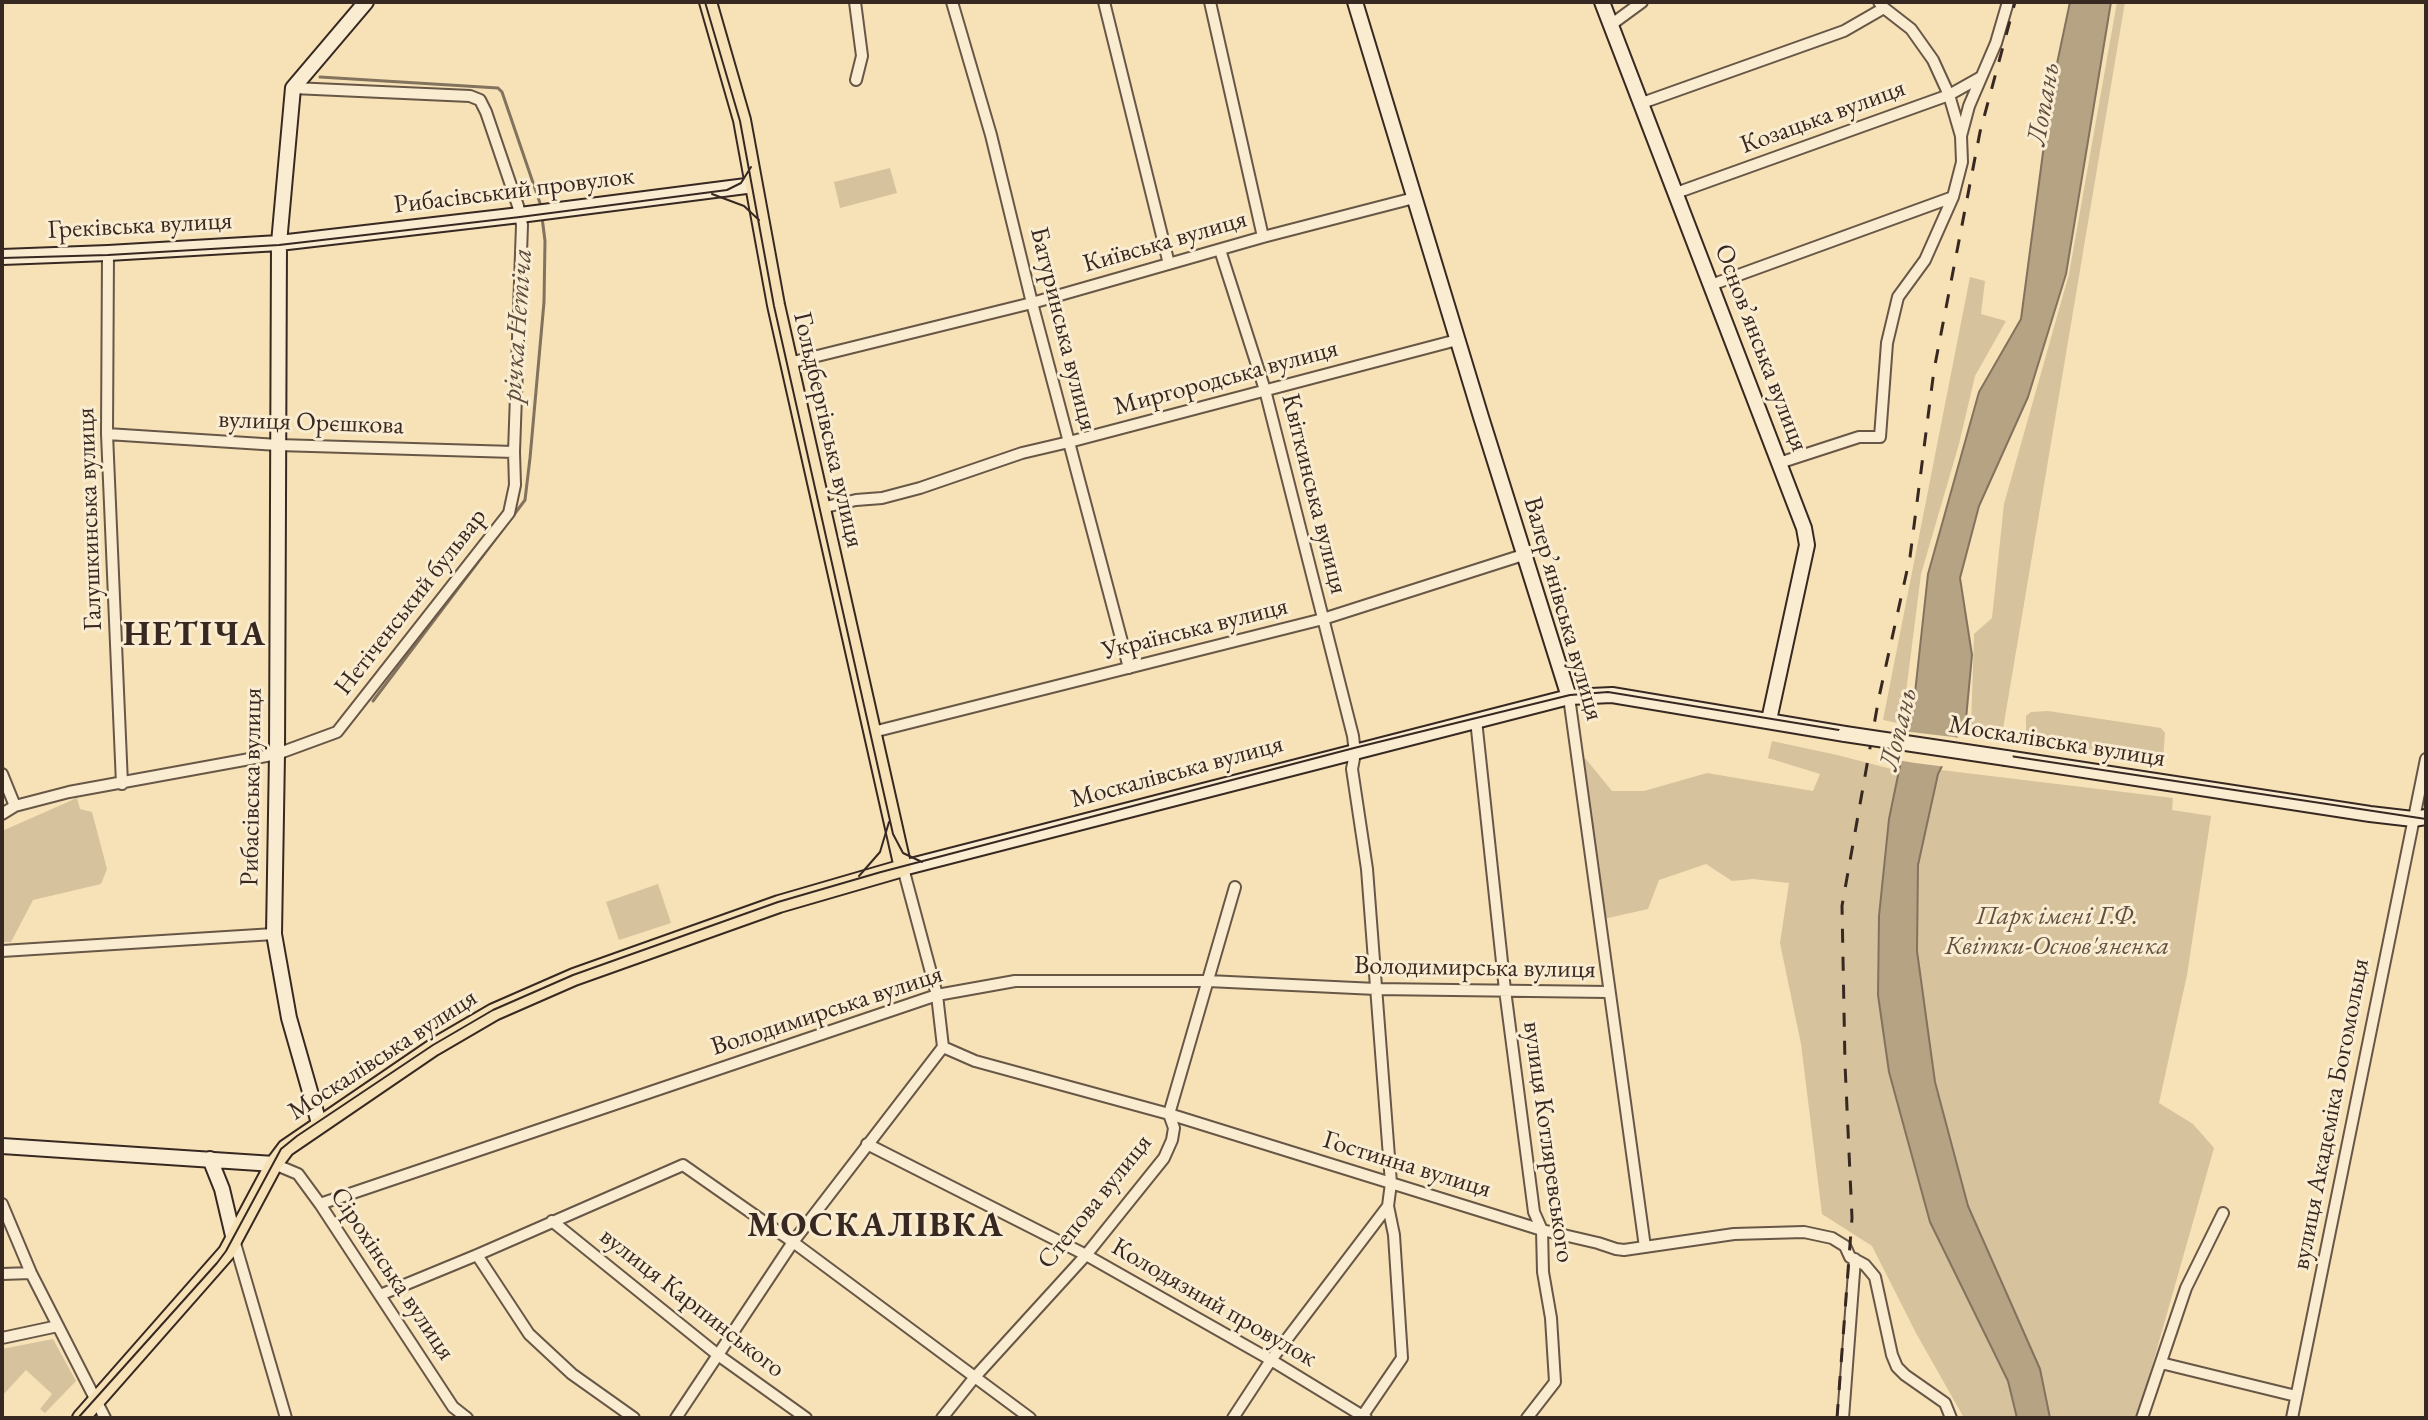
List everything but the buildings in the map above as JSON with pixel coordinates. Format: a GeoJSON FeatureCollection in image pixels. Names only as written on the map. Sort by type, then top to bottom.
{"type":"FeatureCollection","features":[{"type":"Feature","properties":{"kind":"main road","name":"Гольдбергівська вулиця"},"geometry":{"type":"LineString","coordinates":[[708,2],[742,120],[789,363],[903,868]]}},
{"type":"Feature","properties":{"kind":"main road","name":"Москалівська вулиця"},"geometry":{"type":"LineString","coordinates":[[81,1418],[216,1267],[234,1240],[274,1164],[286,1148],[319,1123],[434,1047],[494,1012],[574,977],[779,904],[903,868]]}},
{"type":"Feature","properties":{"kind":"street"},"geometry":{"type":"LineString","coordinates":[[279,248],[293,88],[366,2]]}},
{"type":"Feature","properties":{"kind":"street"},"geometry":{"type":"LineString","coordinates":[[855,2],[862,56],[856,80]]}},
{"type":"Feature","properties":{"kind":"street","name":"Батуринська вулиця"},"geometry":{"type":"LineString","coordinates":[[952,2],[991,135],[1032,303],[1129,668]]}},
{"type":"Feature","properties":{"kind":"street"},"geometry":{"type":"LineString","coordinates":[[1104,2],[1169,264]]}},
{"type":"Feature","properties":{"kind":"street"},"geometry":{"type":"LineString","coordinates":[[1210,2],[1263,237]]}},
{"type":"Feature","properties":{"kind":"street","name":"Валер’янівська вулиця"},"geometry":{"type":"LineString","coordinates":[[1355,2],[1569,697],[1645,1247]]}},
{"type":"Feature","properties":{"kind":"street","name":"Основ’янська вулиця"},"geometry":{"type":"LineString","coordinates":[[1602,2],[1804,528],[1807,545],[1769,720]]}},
{"type":"Feature","properties":{"kind":"street"},"geometry":{"type":"LineString","coordinates":[[1612,24],[1642,2]]}},
{"type":"Feature","properties":{"kind":"street"},"geometry":{"type":"LineString","coordinates":[[1961,136],[2008,2]]}},
{"type":"Feature","properties":{"kind":"street"},"geometry":{"type":"LineString","coordinates":[[1642,103],[1844,31],[1882,5],[1911,29],[1933,60],[1949,95],[1961,136],[1962,162],[1953,197],[1925,260],[1898,297],[1887,343],[1880,437],[1859,437],[1779,463]]}},
{"type":"Feature","properties":{"kind":"street","name":"Козацька вулиця"},"geometry":{"type":"LineString","coordinates":[[1676,193],[1949,95],[1981,77]]}},
{"type":"Feature","properties":{"kind":"street","name":"Нетіченський бульвар"},"geometry":{"type":"LineString","coordinates":[[2,814],[15,806],[69,792],[277,754],[337,732],[509,513],[515,485],[522,225],[480,100],[470,96],[293,88]]}},
{"type":"Feature","properties":{"kind":"street","name":"Рибасівський провулок"},"geometry":{"type":"LineString","coordinates":[[279,248],[754,185]]}},
{"type":"Feature","properties":{"kind":"street"},"geometry":{"type":"LineString","coordinates":[[1711,285],[1953,197]]}},
{"type":"Feature","properties":{"kind":"street","name":"Київська вулиця"},"geometry":{"type":"LineString","coordinates":[[789,363],[1032,303],[1263,237],[1414,198]]}},
{"type":"Feature","properties":{"kind":"street","name":"Греківська вулиця"},"geometry":{"type":"LineString","coordinates":[[2,257],[279,248]]}},
{"type":"Feature","properties":{"kind":"street","name":"Рибасівська вулиця"},"geometry":{"type":"LineString","coordinates":[[279,248],[274,934],[289,1018],[319,1123]]}},
{"type":"Feature","properties":{"kind":"street","name":"Квіткинська вулиця"},"geometry":{"type":"LineString","coordinates":[[1220,250],[1265,390],[1353,736],[1355,751],[1352,769],[1367,869],[1391,1183],[1388,1206]]}},
{"type":"Feature","properties":{"kind":"street","name":"Галушкинська вулиця"},"geometry":{"type":"LineString","coordinates":[[108,253],[107,434],[122,784]]}},
{"type":"Feature","properties":{"kind":"street","name":"Миргородська вулиця"},"geometry":{"type":"LineString","coordinates":[[821,508],[920,488],[1022,453],[1457,340]]}},
{"type":"Feature","properties":{"kind":"street","name":"вулиця Орєшкова"},"geometry":{"type":"LineString","coordinates":[[107,434],[278,445],[514,452]]}},
{"type":"Feature","properties":{"kind":"street","name":"Українська вулиця"},"geometry":{"type":"LineString","coordinates":[[873,732],[1323,619],[1523,555]]}},
{"type":"Feature","properties":{"kind":"street","name":"Москалівська вулиця"},"geometry":{"type":"LineString","coordinates":[[903,868],[1569,697],[1608,695],[1845,734],[2419,818]]}},
{"type":"Feature","properties":{"kind":"street","name":"вулиця Котляревського"},"geometry":{"type":"LineString","coordinates":[[1476,720],[1505,990],[1534,1212],[1542,1230],[1543,1272],[1551,1318],[1555,1382],[1527,1418]]}},
{"type":"Feature","properties":{"kind":"street","name":"вулиця Академіка Богомольця"},"geometry":{"type":"LineString","coordinates":[[2292,1418],[2419,818],[2426,759]]}},
{"type":"Feature","properties":{"kind":"street"},"geometry":{"type":"LineString","coordinates":[[2,774],[15,806]]}},
{"type":"Feature","properties":{"kind":"street"},"geometry":{"type":"LineString","coordinates":[[676,1418],[793,1242],[943,1047],[937,995],[903,868]]}},
{"type":"Feature","properties":{"kind":"street","name":"Степова вулиця"},"geometry":{"type":"LineString","coordinates":[[942,1418],[974,1378],[1086,1255],[1164,1158],[1174,1128],[1169,1114],[1235,887]]}},
{"type":"Feature","properties":{"kind":"street"},"geometry":{"type":"LineString","coordinates":[[2,951],[274,934]]}},
{"type":"Feature","properties":{"kind":"street","name":"Володимирська вулиця"},"geometry":{"type":"LineString","coordinates":[[320,1204],[937,995],[1015,981],[1208,981],[1376,989],[1608,992]]}},
{"type":"Feature","properties":{"kind":"street","name":"Гостинна вулиця"},"geometry":{"type":"LineString","coordinates":[[943,1047],[975,1061],[1169,1114],[1542,1230],[1616,1249],[1734,1234],[1804,1232],[1832,1238],[1845,1246],[1850,1257],[1857,1260]]}},
{"type":"Feature","properties":{"kind":"street","name":"Колодязний провулок"},"geometry":{"type":"LineString","coordinates":[[867,1144],[1086,1255],[1271,1360],[1363,1417]]}},
{"type":"Feature","properties":{"kind":"street"},"geometry":{"type":"LineString","coordinates":[[2,1146],[274,1164]]}},
{"type":"Feature","properties":{"kind":"street"},"geometry":{"type":"LineString","coordinates":[[210,1159],[222,1189],[286,1418]]}},
{"type":"Feature","properties":{"kind":"street","name":"Сірохінська вулиця"},"geometry":{"type":"LineString","coordinates":[[274,1164],[298,1174],[453,1407],[467,1418]]}},
{"type":"Feature","properties":{"kind":"street"},"geometry":{"type":"LineString","coordinates":[[380,1295],[683,1165],[793,1242],[1030,1418]]}},
{"type":"Feature","properties":{"kind":"street"},"geometry":{"type":"LineString","coordinates":[[2,1204],[31,1273],[105,1418]]}},
{"type":"Feature","properties":{"kind":"street"},"geometry":{"type":"LineString","coordinates":[[1233,1418],[1271,1360],[1388,1206]]}},
{"type":"Feature","properties":{"kind":"street"},"geometry":{"type":"LineString","coordinates":[[1363,1417],[1402,1358],[1394,1235],[1388,1206]]}},
{"type":"Feature","properties":{"kind":"street"},"geometry":{"type":"LineString","coordinates":[[2142,1418],[2186,1288],[2223,1213]]}},
{"type":"Feature","properties":{"kind":"street","name":"вулиця Карпинського"},"geometry":{"type":"LineString","coordinates":[[552,1221],[718,1355],[806,1418]]}},
{"type":"Feature","properties":{"kind":"street"},"geometry":{"type":"LineString","coordinates":[[477,1255],[529,1334],[572,1374],[634,1418]]}},
{"type":"Feature","properties":{"kind":"street"},"geometry":{"type":"LineString","coordinates":[[1843,1418],[1857,1260],[1875,1277],[1897,1367],[1938,1396],[1945,1403],[1951,1418]]}},
{"type":"Feature","properties":{"kind":"street"},"geometry":{"type":"LineString","coordinates":[[2,1274],[31,1273]]}},
{"type":"Feature","properties":{"kind":"street"},"geometry":{"type":"LineString","coordinates":[[2,1338],[58,1326]]}},
{"type":"Feature","properties":{"kind":"street"},"geometry":{"type":"LineString","coordinates":[[2161,1363],[2296,1396]]}},
{"type":"Feature","properties":{"kind":"green space"},"geometry":{"type":"Polygon","coordinates":[[[2117,2],[2125,2],[2003,729],[1986,735],[1971,729],[1974,634],[1992,618],[2004,504],[2069,274],[2117,2]]]}},
{"type":"Feature","properties":{"kind":"green space"},"geometry":{"type":"Polygon","coordinates":[[[890,168],[897,193],[840,208],[834,182],[890,168]]]}},
{"type":"Feature","properties":{"kind":"green space"},"geometry":{"type":"Polygon","coordinates":[[[1970,277],[1985,281],[1981,314],[2006,321],[1975,376],[1959,444],[1921,574],[1902,724],[1883,720],[1970,277]]]}},
{"type":"Feature","properties":{"kind":"green space"},"geometry":{"type":"Polygon","coordinates":[[[2048,711],[2161,728],[2165,733],[2163,761],[2043,742],[2026,735],[2026,716],[2031,712],[2048,711]]]}},
{"type":"Feature","properties":{"kind":"green space"},"geometry":{"type":"Polygon","coordinates":[[[1772,741],[1899,771],[1889,819],[1878,995],[1889,1072],[1930,1219],[2008,1381],[2017,1418],[1964,1418],[1872,1246],[1822,1214],[1801,1044],[1780,943],[1789,883],[1753,879],[1732,881],[1706,864],[1659,880],[1648,909],[1599,920],[1584,807],[1585,758],[1612,791],[1644,791],[1707,773],[1813,791],[1820,774],[1768,758],[1772,741]]]}},
{"type":"Feature","properties":{"kind":"green space","name":"Парк імені Г.Ф. Квітки-Основ'яненка"},"geometry":{"type":"Polygon","coordinates":[[[1941,770],[2173,798],[2172,810],[2211,816],[2187,975],[2159,1103],[2193,1124],[2214,1148],[2139,1418],[2050,1418],[2040,1369],[1968,1206],[1935,1082],[1917,951],[1918,865],[1941,770]]]}},
{"type":"Feature","properties":{"kind":"green space"},"geometry":{"type":"Polygon","coordinates":[[[77,798],[80,809],[92,812],[107,869],[101,884],[33,900],[11,942],[2,942],[2,831],[77,798]]]}},
{"type":"Feature","properties":{"kind":"green space"},"geometry":{"type":"Polygon","coordinates":[[[658,884],[671,923],[619,940],[606,902],[658,884]]]}},
{"type":"Feature","properties":{"kind":"green space"},"geometry":{"type":"Polygon","coordinates":[[[53,1339],[76,1381],[45,1413],[40,1409],[52,1394],[26,1370],[2,1396],[2,1349],[53,1339]]]}},
{"type":"Feature","properties":{"kind":"shaded area"},"geometry":{"type":"Polygon","coordinates":[[[2070,2],[2111,2],[2066,274],[2028,397],[1979,506],[1960,578],[1972,655],[1966,719],[1938,774],[1918,865],[1917,951],[1935,1082],[1968,1206],[2040,1369],[2050,1418],[2017,1418],[2008,1381],[1930,1222],[1889,1072],[1878,995],[1879,916],[1889,819],[1915,693],[1928,574],[1979,392],[2021,319],[2051,92],[2070,2]]]}},
{"type":"Feature","properties":{"kind":"pier"},"geometry":{"type":"Polygon","coordinates":[[[1903,731],[1961,738],[1947,767],[1897,760],[1903,731]]]}},
{"type":"Feature","properties":{"kind":"waterway","name":"річка Нетіча"},"geometry":{"type":"LineString","coordinates":[[320,77],[498,88],[542,209]]}},
{"type":"Feature","properties":{"kind":"waterway","name":"річка Нетіча"},"geometry":{"type":"LineString","coordinates":[[513,516],[525,500],[530,458],[544,302],[545,241],[542,217]]}},
{"type":"Feature","properties":{"kind":"waterway","name":"річка Нетіча"},"geometry":{"type":"LineString","coordinates":[[373,701],[506,525]]}},
{"type":"Feature","properties":{"kind":"tram line"},"geometry":{"type":"LineString","coordinates":[[705,2],[740,121],[774,306],[893,834],[903,853],[922,862]]}},
{"type":"Feature","properties":{"kind":"tram line"},"geometry":{"type":"LineString","coordinates":[[2,258],[279,245],[520,217],[727,190],[741,183],[751,167]]}},
{"type":"Feature","properties":{"kind":"tram line"},"geometry":{"type":"LineString","coordinates":[[712,194],[744,206],[759,220]]}},
{"type":"Feature","properties":{"kind":"tram line"},"geometry":{"type":"LineString","coordinates":[[78,1418],[217,1263],[281,1149],[433,1045],[493,1010],[573,975],[778,902],[1354,748],[1570,695],[1608,692],[2426,819]]}},
{"type":"Feature","properties":{"kind":"tram line"},"geometry":{"type":"LineString","coordinates":[[859,876],[880,852],[889,822]]}},
{"type":"Feature","properties":{"kind":"railway"},"geometry":{"type":"LineString","coordinates":[[1837,1418],[1852,1218],[1842,906],[1879,697],[1910,557],[1934,370],[1980,132],[2015,2]]}},
{"type":"Feature","properties":{"kind":"district","name":"НЕТІЧА"},"geometry":{"type":"Point","coordinates":[195,636]}},
{"type":"Feature","properties":{"kind":"district","name":"МОСКАЛІВКА"},"geometry":{"type":"Point","coordinates":[876,1227]}},
{"type":"Feature","properties":{"kind":"water label","name":"Лопань"},"geometry":{"type":"Point","coordinates":[2044,104]}},
{"type":"Feature","properties":{"kind":"water label","name":"Лопань"},"geometry":{"type":"Point","coordinates":[1899,729]}}]}
